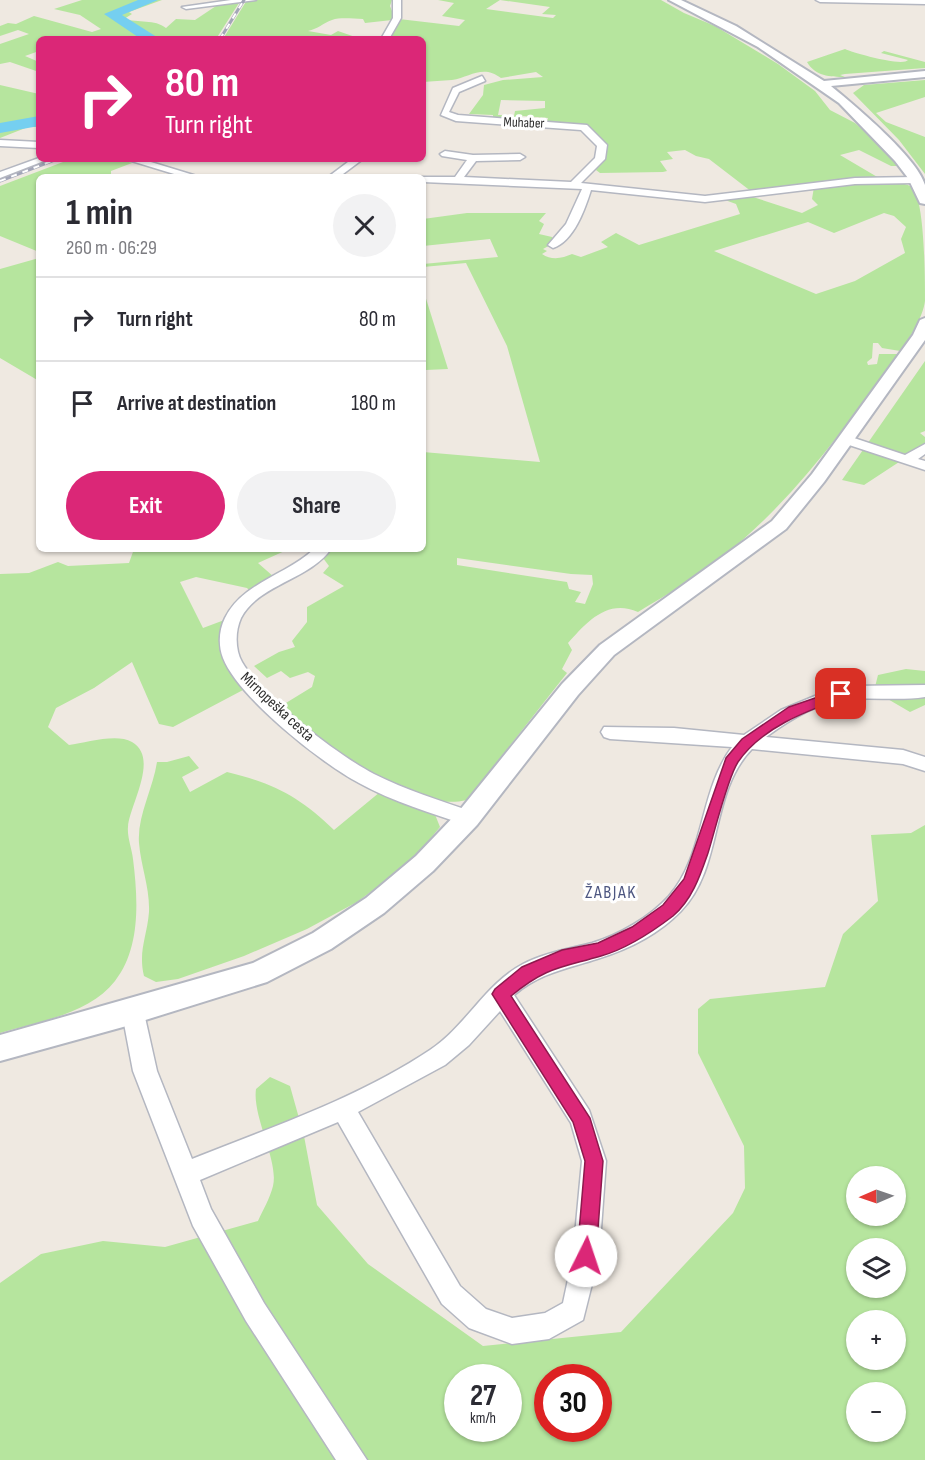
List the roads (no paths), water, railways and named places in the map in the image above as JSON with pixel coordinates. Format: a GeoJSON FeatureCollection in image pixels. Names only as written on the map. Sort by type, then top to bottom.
{"type":"FeatureCollection","features":[{"type":"Feature","properties":{"kind":"street"},"geometry":{"type":"LineString","coordinates":[[186,7],[252,0]]}},
{"type":"Feature","properties":{"kind":"street"},"geometry":{"type":"LineString","coordinates":[[387,36],[397,18],[398,0]]}},
{"type":"Feature","properties":{"kind":"street"},"geometry":{"type":"LineString","coordinates":[[674,0],[734,29],[821,84],[873,128],[904,163],[925,200]]}},
{"type":"Feature","properties":{"kind":"street"},"geometry":{"type":"LineString","coordinates":[[820,0],[925,2]]}},
{"type":"Feature","properties":{"kind":"street"},"geometry":{"type":"LineString","coordinates":[[821,84],[925,74]]}},
{"type":"Feature","properties":{"kind":"street","name":"Muhaber"},"geometry":{"type":"LineString","coordinates":[[482,79],[456,90],[444,112],[456,118],[552,123],[584,128],[602,145],[600,159],[574,184]]}},
{"type":"Feature","properties":{"kind":"street"},"geometry":{"type":"LineString","coordinates":[[0,143],[36,146]]}},
{"type":"Feature","properties":{"kind":"street"},"geometry":{"type":"LineString","coordinates":[[445,154],[473,158],[520,157]]}},
{"type":"Feature","properties":{"kind":"street"},"geometry":{"type":"LineString","coordinates":[[459,178],[473,158]]}},
{"type":"Feature","properties":{"kind":"street"},"geometry":{"type":"LineString","coordinates":[[0,176],[36,162]]}},
{"type":"Feature","properties":{"kind":"street"},"geometry":{"type":"LineString","coordinates":[[141,162],[184,174]]}},
{"type":"Feature","properties":{"kind":"street"},"geometry":{"type":"LineString","coordinates":[[337,174],[354,162]]}},
{"type":"Feature","properties":{"kind":"street"},"geometry":{"type":"LineString","coordinates":[[426,179],[459,178],[574,184],[719,199],[847,182],[915,180]]}},
{"type":"Feature","properties":{"kind":"street"},"geometry":{"type":"LineString","coordinates":[[553,245],[568,232],[580,210],[588,185]]}},
{"type":"Feature","properties":{"kind":"street"},"geometry":{"type":"LineString","coordinates":[[0,1048],[133,1012],[266,970],[319,942],[366,911],[423,864],[469,818],[581,674],[607,650],[779,525],[818,478],[921,335],[925,323]]}},
{"type":"Feature","properties":{"kind":"street"},"geometry":{"type":"LineString","coordinates":[[845,439],[925,466]]}},
{"type":"Feature","properties":{"kind":"street"},"geometry":{"type":"LineString","coordinates":[[906,460],[925,448]]}},
{"type":"Feature","properties":{"kind":"street","name":"Mirnopeška cesta"},"geometry":{"type":"LineString","coordinates":[[320,552],[310,564],[255,593],[235,614],[227,642],[234,665],[256,690],[351,769],[386,788],[469,818]]}},
{"type":"Feature","properties":{"kind":"street"},"geometry":{"type":"LineString","coordinates":[[185,1174],[343,1108],[440,1057],[501,994],[528,972],[562,957],[601,949],[638,932],[669,910],[691,882],[730,762],[746,743],[793,711],[828,696],[853,691],[925,692]]}},
{"type":"Feature","properties":{"kind":"street"},"geometry":{"type":"LineString","coordinates":[[610,732],[903,757],[925,764]]}},
{"type":"Feature","properties":{"kind":"street"},"geometry":{"type":"LineString","coordinates":[[343,1108],[451,1295],[478,1318],[512,1331],[549,1326],[574,1311],[586,1256],[594,1161],[581,1118],[501,994]]}},
{"type":"Feature","properties":{"kind":"street"},"geometry":{"type":"LineString","coordinates":[[133,1012],[145,1071],[202,1217],[255,1312],[353,1460]]}},
{"type":"Feature","properties":{"kind":"waterway"},"geometry":{"type":"LineString","coordinates":[[147,36],[111,14],[151,0]]}},
{"type":"Feature","properties":{"kind":"waterway"},"geometry":{"type":"LineString","coordinates":[[0,128],[36,122]]}},
{"type":"Feature","properties":{"kind":"railway"},"geometry":{"type":"LineString","coordinates":[[222,36],[244,0]]}},
{"type":"Feature","properties":{"kind":"railway"},"geometry":{"type":"LineString","coordinates":[[0,181],[49,162]]}},
{"type":"Feature","properties":{"kind":"district","name":"ŽABJAK"},"geometry":{"type":"Point","coordinates":[611,892]}}]}
